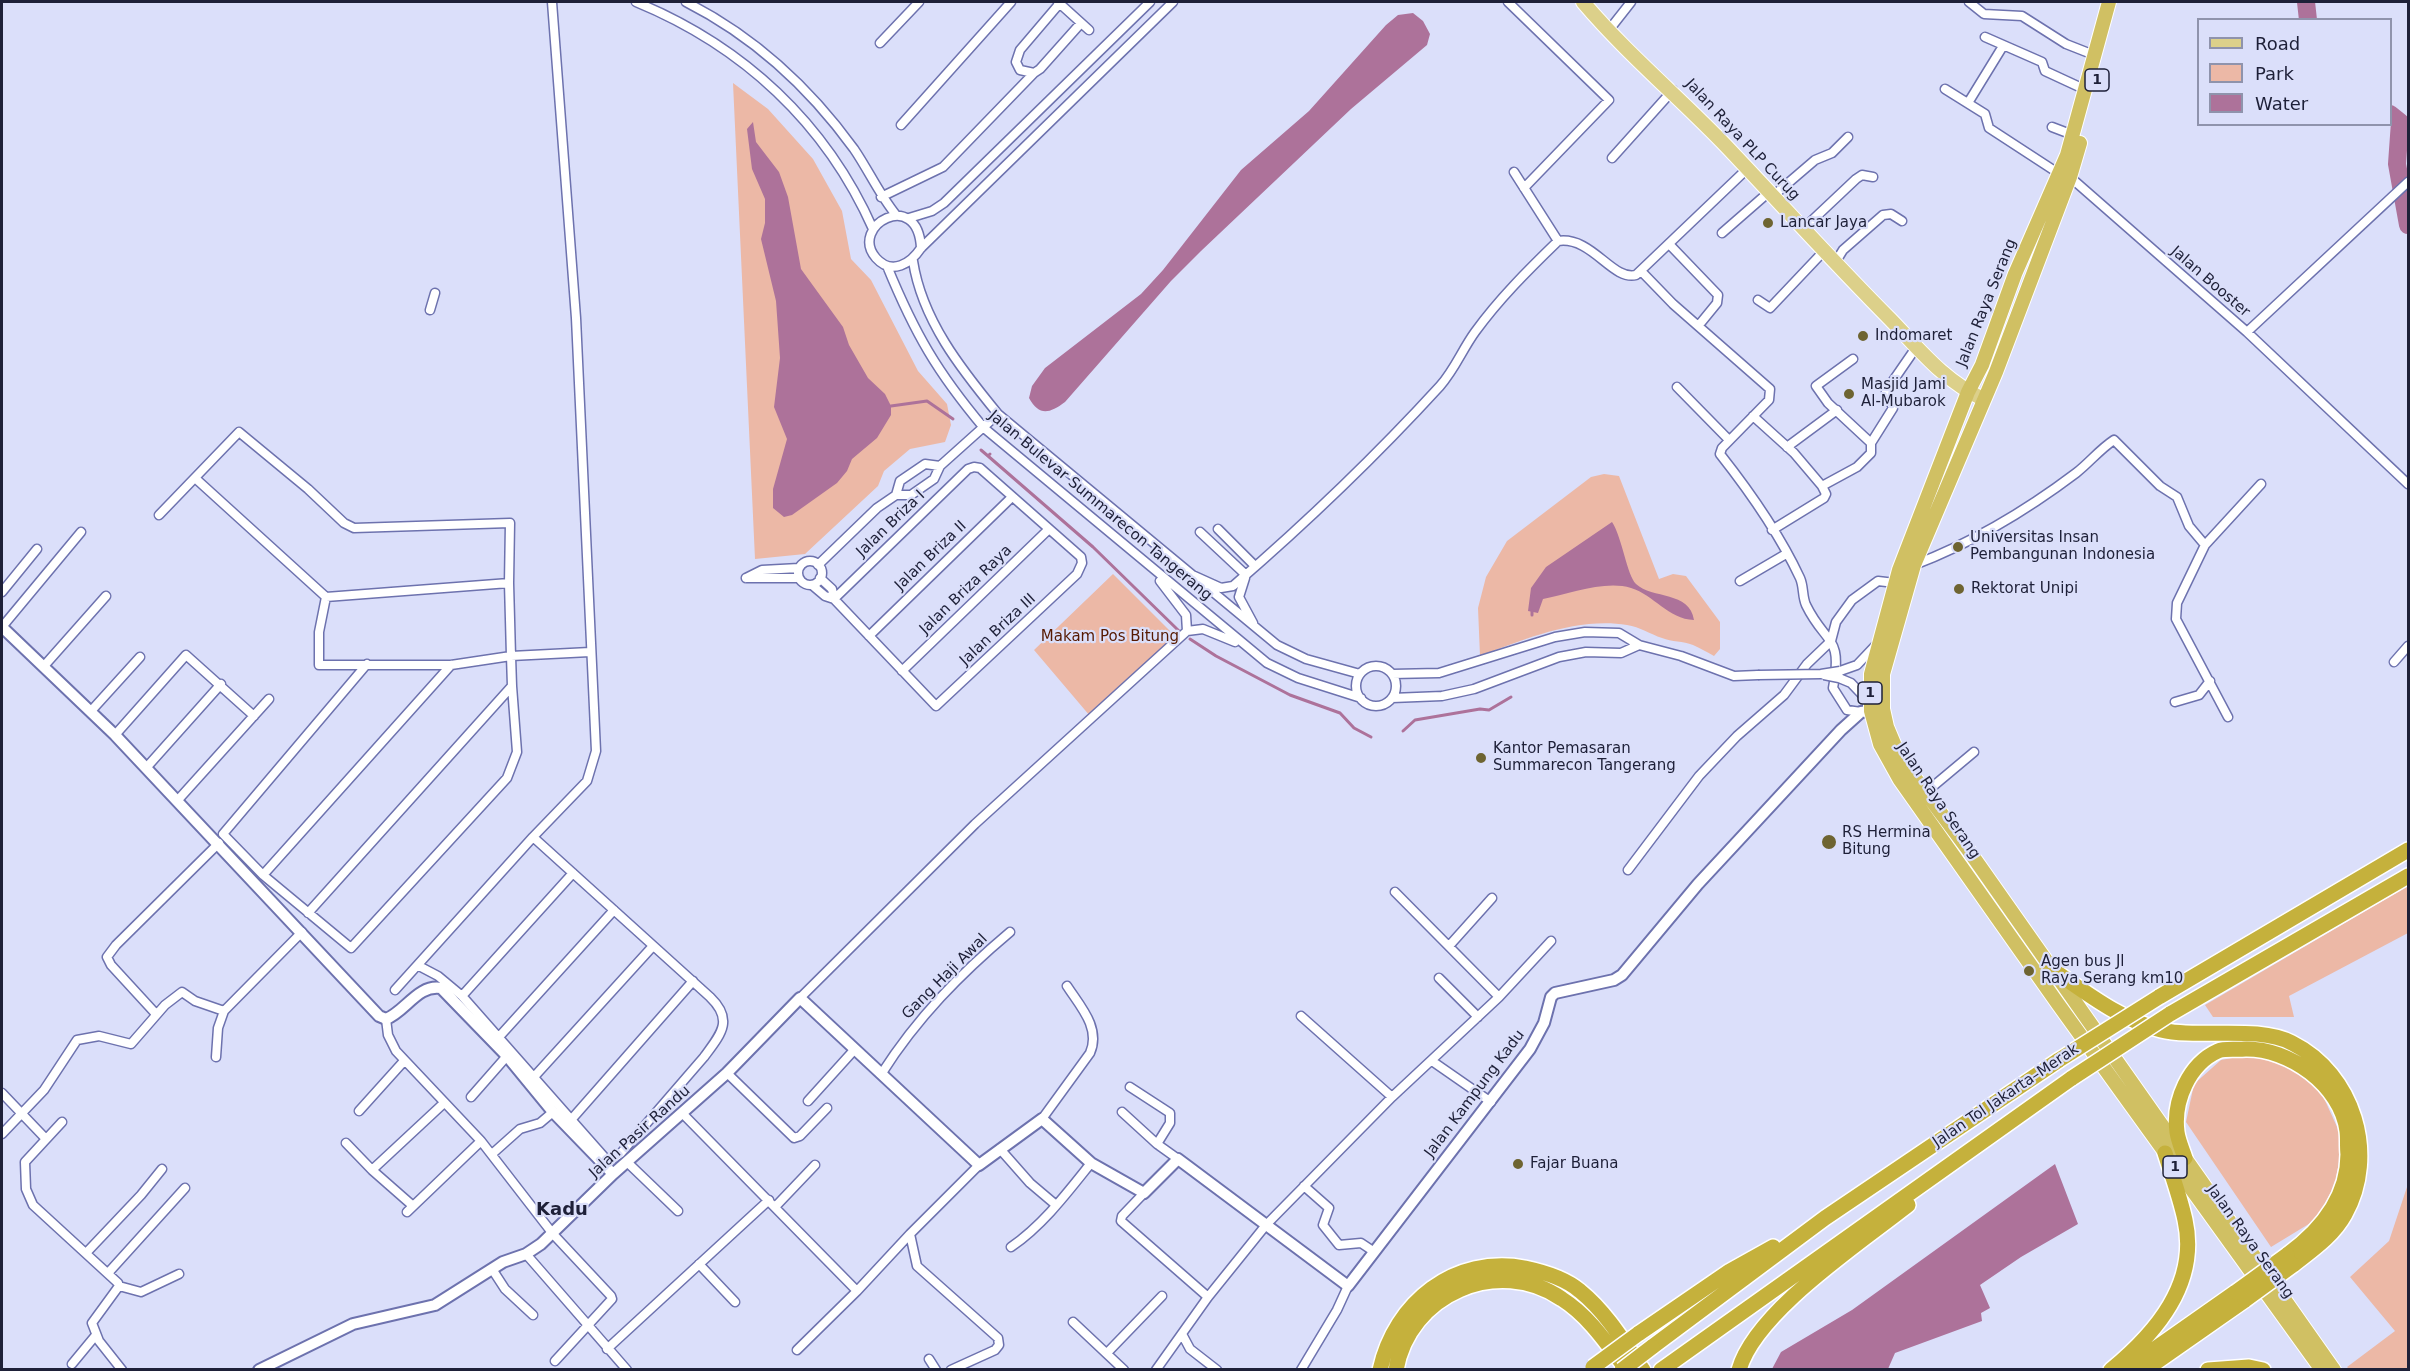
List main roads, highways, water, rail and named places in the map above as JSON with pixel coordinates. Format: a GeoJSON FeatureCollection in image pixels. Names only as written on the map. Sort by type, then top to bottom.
{"type":"FeatureCollection","features":[{"type":"Feature","properties":{"kind":"highway","name":"Jalan Raya Serang"},"geometry":{"type":"LineString","coordinates":[[2109,2],[2073,135],[2065,180],[2015,274],[1982,365],[1968,392],[1895,583],[1871,674],[1871,709],[1880,744],[1900,780],[2035,958],[2050,968],[2334,1370]]}},
{"type":"Feature","properties":{"kind":"highway","name":"Jalan Raya Serang"},"geometry":{"type":"LineString","coordinates":[[1871,709],[1881,689],[1888,651],[1914,565],[1996,372],[2065,180],[2118,2]]}},
{"type":"Feature","properties":{"kind":"highway","name":"Jalan Raya Serang"},"geometry":{"type":"LineString","coordinates":[[1871,709],[1887,727],[1900,758],[1967,848],[2035,958],[2165,1153],[2322,1370]]}},
{"type":"Feature","properties":{"kind":"highway","name":"Jalan Tol Jakarta–Merak"},"geometry":{"type":"LineString","coordinates":[[1622,1370],[1825,1218],[2059,1060],[2159,997],[2409,850]]}},
{"type":"Feature","properties":{"kind":"highway","name":"Jalan Tol Jakarta–Merak"},"geometry":{"type":"LineString","coordinates":[[1663,1368],[2072,1078],[2170,1014],[2409,876]]}},
{"type":"Feature","properties":{"kind":"highway"},"geometry":{"type":"LineString","coordinates":[[2050,968],[2104,1004],[2134,1020],[2161,1030],[2259,1035],[2291,1042],[2318,1063],[2343,1090],[2357,1121],[2360,1156],[2358,1185],[2345,1216],[2324,1241],[2290,1260],[2145,1370]]}},
{"type":"Feature","properties":{"kind":"highway"},"geometry":{"type":"LineString","coordinates":[[2185,1158],[2177,1132],[2179,1101],[2187,1079],[2197,1066],[2219,1050],[2254,1049],[2288,1057],[2314,1075],[2333,1098],[2347,1129],[2348,1168],[2335,1204],[2322,1225],[2290,1260]]}},
{"type":"Feature","properties":{"kind":"highway"},"geometry":{"type":"LineString","coordinates":[[1739,1370],[1746,1348],[1761,1327],[1781,1308],[2036,1102]]}},
{"type":"Feature","properties":{"kind":"highway"},"geometry":{"type":"LineString","coordinates":[[2111,1370],[2166,1313],[2177,1296],[2186,1263],[2186,1222],[2165,1153]]}},
{"type":"Feature","properties":{"kind":"highway"},"geometry":{"type":"LineString","coordinates":[[1591,1368],[1730,1270],[1825,1218]]}},
{"type":"Feature","properties":{"kind":"highway"},"geometry":{"type":"LineString","coordinates":[[1380,1370],[1385,1347],[1396,1327],[1412,1304],[1428,1290],[1441,1281],[1461,1274],[1484,1267],[1507,1265],[1546,1272],[1580,1290],[1609,1320],[1643,1370]]}},
{"type":"Feature","properties":{"kind":"highway"},"geometry":{"type":"LineString","coordinates":[[1396,1370],[1407,1335],[1432,1305],[1449,1293],[1470,1284],[1502,1279],[1533,1284],[1561,1298],[1603,1338],[1627,1370]]}},
{"type":"Feature","properties":{"kind":"highway"},"geometry":{"type":"LineString","coordinates":[[2125,1370],[2241,1296]]}},
{"type":"Feature","properties":{"kind":"highway"},"geometry":{"type":"LineString","coordinates":[[2208,1370],[2249,1367],[2263,1370]]}},
{"type":"Feature","properties":{"kind":"main road","name":"Jalan Raya PLP Curug"},"geometry":{"type":"LineString","coordinates":[[1585,2],[1609,30],[1673,90],[1915,349],[1968,392],[1983,399]]}},
{"type":"Feature","properties":{"kind":"water"},"geometry":{"type":"Polygon","coordinates":[[[1413,13],[1423,21],[1430,34],[1427,45],[1351,109],[1201,251],[1171,281],[1065,402],[1049,411],[1037,408],[1029,398],[1032,386],[1045,368],[1141,294],[1163,270],[1241,170],[1309,111],[1386,25],[1398,15],[1413,13]]]}},
{"type":"Feature","properties":{"kind":"water"},"geometry":{"type":"Polygon","coordinates":[[[753,122],[756,142],[779,172],[788,197],[801,269],[843,327],[849,345],[868,378],[885,394],[891,406],[891,415],[877,438],[852,459],[847,471],[837,483],[792,515],[784,517],[773,508],[773,489],[787,439],[774,407],[780,358],[776,301],[761,239],[765,223],[765,199],[752,169],[747,129],[753,122]]]}},
{"type":"Feature","properties":{"kind":"water"},"geometry":{"type":"Polygon","coordinates":[[[1612,522],[1636,584],[1643,589],[1686,604],[1694,620],[1676,616],[1639,591],[1621,586],[1587,589],[1543,599],[1538,613],[1528,611],[1531,588],[1546,567],[1612,522]]]}},
{"type":"Feature","properties":{"kind":"water"},"geometry":{"type":"Polygon","coordinates":[[[2055,1164],[2078,1224],[2021,1257],[1980,1285],[1990,1308],[1981,1313],[1982,1321],[1895,1353],[1888,1369],[1772,1369],[1781,1352],[1852,1310],[2055,1164]]]}},
{"type":"Feature","properties":{"kind":"waterway"},"geometry":{"type":"LineString","coordinates":[[2306,2],[2308,18]]}},
{"type":"Feature","properties":{"kind":"waterway"},"geometry":{"type":"LineString","coordinates":[[2392,116],[2400,122],[2397,164],[2408,225]]}},
{"type":"Feature","properties":{"kind":"waterway"},"geometry":{"type":"LineString","coordinates":[[891,406],[927,401],[953,419]]}},
{"type":"Feature","properties":{"kind":"waterway"},"geometry":{"type":"LineString","coordinates":[[981,450],[988,456],[990,454]]}},
{"type":"Feature","properties":{"kind":"waterway"},"geometry":{"type":"LineString","coordinates":[[988,456],[1093,547],[1179,631]]}},
{"type":"Feature","properties":{"kind":"waterway"},"geometry":{"type":"LineString","coordinates":[[1190,639],[1216,656],[1290,695],[1340,713],[1354,728],[1371,737]]}},
{"type":"Feature","properties":{"kind":"waterway"},"geometry":{"type":"LineString","coordinates":[[1403,731],[1415,720],[1480,709],[1489,710],[1511,697]]}},
{"type":"Feature","properties":{"kind":"place","name":"Lancar Jaya"},"geometry":{"type":"Point","coordinates":[1768,223]}},
{"type":"Feature","properties":{"kind":"place","name":"Indomaret"},"geometry":{"type":"Point","coordinates":[1863,336]}},
{"type":"Feature","properties":{"kind":"place","name":"Masjid Jami Al-Mubarok"},"geometry":{"type":"Point","coordinates":[1849,394]}},
{"type":"Feature","properties":{"kind":"place","name":"Universitas Insan Pembangunan Indonesia"},"geometry":{"type":"Point","coordinates":[1958,547]}},
{"type":"Feature","properties":{"kind":"place","name":"Rektorat Unipi"},"geometry":{"type":"Point","coordinates":[1959,589]}},
{"type":"Feature","properties":{"kind":"place","name":"Kantor Pemasaran Summarecon Tangerang"},"geometry":{"type":"Point","coordinates":[1481,758]}},
{"type":"Feature","properties":{"kind":"place","name":"RS Hermina Bitung"},"geometry":{"type":"Point","coordinates":[1829,842]}},
{"type":"Feature","properties":{"kind":"place","name":"Agen bus Jl Raya Serang km10"},"geometry":{"type":"Point","coordinates":[2029,971]}},
{"type":"Feature","properties":{"kind":"place","name":"Fajar Buana"},"geometry":{"type":"Point","coordinates":[1518,1164]}},
{"type":"Feature","properties":{"kind":"district","name":"Kadu"},"geometry":{"type":"Point","coordinates":[562,1210]}},
{"type":"Feature","properties":{"kind":"park label","name":"Makam Pos Bitung"},"geometry":{"type":"Point","coordinates":[1110,637]}}]}
